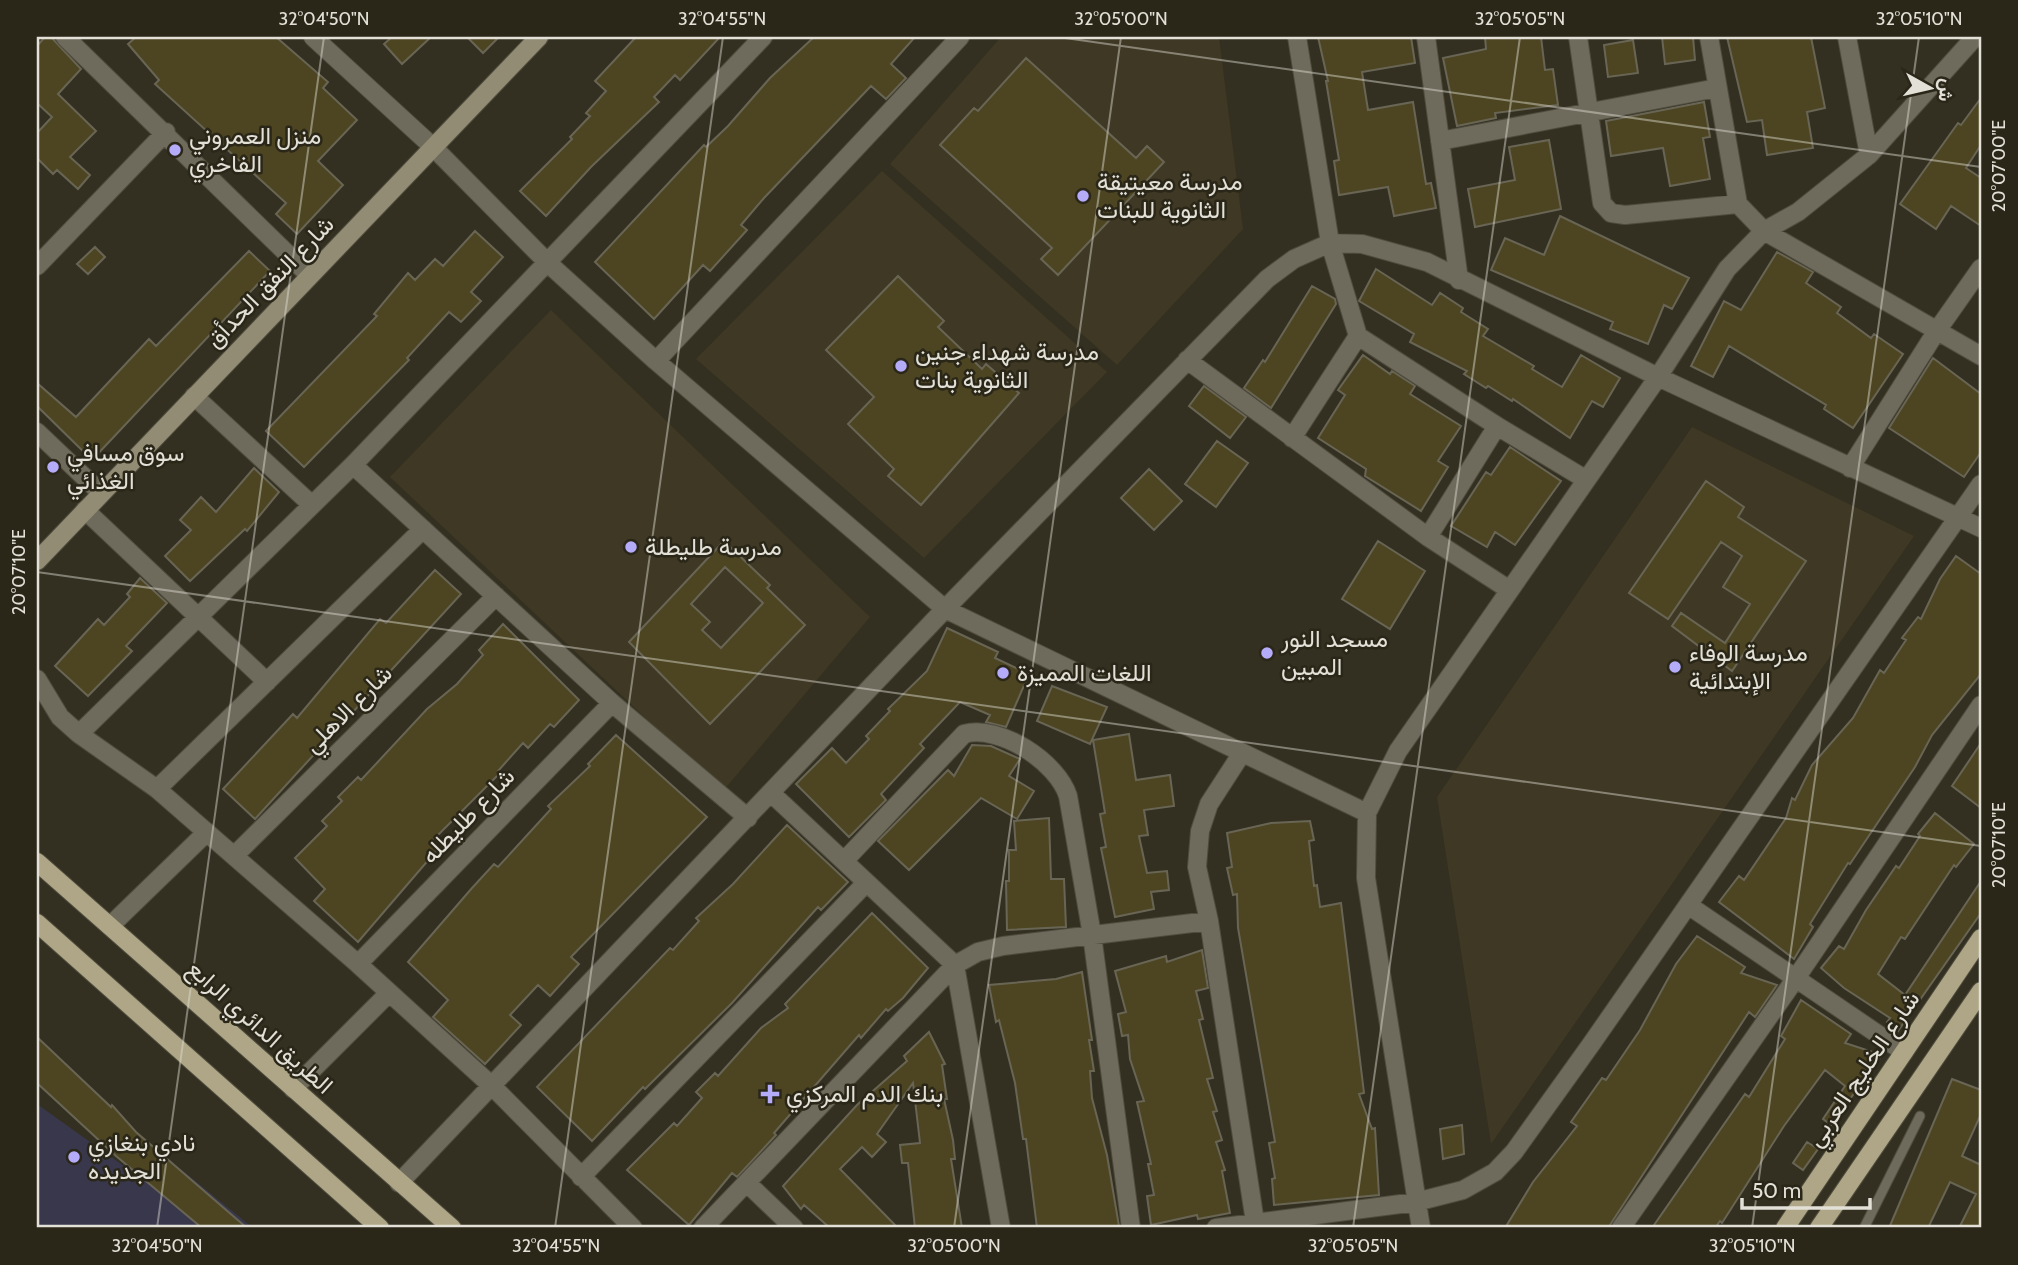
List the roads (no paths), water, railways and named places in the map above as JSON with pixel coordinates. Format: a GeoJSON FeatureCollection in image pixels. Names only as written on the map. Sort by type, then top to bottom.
{"type":"FeatureCollection","features":[{"type":"Feature","properties":{"kind":"main road","name":"شارع النفق الحدأق"},"geometry":{"type":"LineString","coordinates":[[37,561],[539,37]]}},
{"type":"Feature","properties":{"kind":"main road","name":"الطريق الدائري الرابع"},"geometry":{"type":"LineString","coordinates":[[37,862],[452,1228]]}},
{"type":"Feature","properties":{"kind":"main road"},"geometry":{"type":"LineString","coordinates":[[37,923],[380,1228]]}},
{"type":"Feature","properties":{"kind":"main road","name":"شارع الخليج العربي"},"geometry":{"type":"LineString","coordinates":[[1784,1228],[1981,937]]}},
{"type":"Feature","properties":{"kind":"main road"},"geometry":{"type":"LineString","coordinates":[[1819,1228],[1981,990]]}},
{"type":"Feature","properties":{"kind":"street"},"geometry":{"type":"LineString","coordinates":[[65,37],[166,132],[309,275]]}},
{"type":"Feature","properties":{"kind":"street"},"geometry":{"type":"LineString","coordinates":[[313,37],[433,147],[549,264],[656,361],[945,609],[1367,813]]}},
{"type":"Feature","properties":{"kind":"street"},"geometry":{"type":"LineString","coordinates":[[79,734],[201,618],[354,465],[549,264],[763,37]]}},
{"type":"Feature","properties":{"kind":"street"},"geometry":{"type":"LineString","coordinates":[[656,361],[960,37]]}},
{"type":"Feature","properties":{"kind":"street"},"geometry":{"type":"LineString","coordinates":[[1297,37],[1330,243],[1358,336],[1585,479]]}},
{"type":"Feature","properties":{"kind":"street"},"geometry":{"type":"LineString","coordinates":[[1426,37],[1459,280]]}},
{"type":"Feature","properties":{"kind":"street"},"geometry":{"type":"LineString","coordinates":[[1578,37],[1602,202],[1611,213],[1625,215],[1738,204]]}},
{"type":"Feature","properties":{"kind":"street"},"geometry":{"type":"LineString","coordinates":[[1710,37],[1738,204],[1764,231],[1981,356]]}},
{"type":"Feature","properties":{"kind":"street"},"geometry":{"type":"LineString","coordinates":[[1847,37],[1869,155]]}},
{"type":"Feature","properties":{"kind":"street"},"geometry":{"type":"LineString","coordinates":[[1421,1228],[1366,878],[1367,813],[1398,751],[1508,589],[1658,377],[1727,270],[1764,231],[1798,212],[1869,155],[1975,37]]}},
{"type":"Feature","properties":{"kind":"street"},"geometry":{"type":"LineString","coordinates":[[1440,141],[1590,115],[1717,88]]}},
{"type":"Feature","properties":{"kind":"street"},"geometry":{"type":"LineString","coordinates":[[37,266],[166,132]]}},
{"type":"Feature","properties":{"kind":"street"},"geometry":{"type":"LineString","coordinates":[[399,1183],[945,609],[1267,279],[1294,259],[1330,243],[1362,244],[1427,262],[1658,377],[1981,528]]}},
{"type":"Feature","properties":{"kind":"street"},"geometry":{"type":"LineString","coordinates":[[1850,468],[1936,332],[1981,268]]}},
{"type":"Feature","properties":{"kind":"street"},"geometry":{"type":"LineString","coordinates":[[1292,438],[1358,336]]}},
{"type":"Feature","properties":{"kind":"street"},"geometry":{"type":"LineString","coordinates":[[1187,360],[1427,537],[1508,589]]}},
{"type":"Feature","properties":{"kind":"street"},"geometry":{"type":"LineString","coordinates":[[194,396],[312,505]]}},
{"type":"Feature","properties":{"kind":"street"},"geometry":{"type":"LineString","coordinates":[[1427,537],[1497,426]]}},
{"type":"Feature","properties":{"kind":"street"},"geometry":{"type":"LineString","coordinates":[[37,432],[102,493]]}},
{"type":"Feature","properties":{"kind":"street"},"geometry":{"type":"LineString","coordinates":[[354,465],[612,703],[748,818]]}},
{"type":"Feature","properties":{"kind":"street"},"geometry":{"type":"LineString","coordinates":[[1216,1228],[1416,1202],[1463,1190],[1478,1183],[1514,1153],[1981,484]]}},
{"type":"Feature","properties":{"kind":"street"},"geometry":{"type":"LineString","coordinates":[[85,510],[267,682]]}},
{"type":"Feature","properties":{"kind":"street"},"geometry":{"type":"LineString","coordinates":[[158,789],[422,529]]}},
{"type":"Feature","properties":{"kind":"street","name":"شارع الاهلي"},"geometry":{"type":"LineString","coordinates":[[234,856],[496,596]]}},
{"type":"Feature","properties":{"kind":"street"},"geometry":{"type":"LineString","coordinates":[[37,679],[61,718],[79,734],[158,789],[358,964],[492,1086],[633,1228]]}},
{"type":"Feature","properties":{"kind":"street","name":"شارع طليطله"},"geometry":{"type":"LineString","coordinates":[[358,964],[612,703]]}},
{"type":"Feature","properties":{"kind":"street"},"geometry":{"type":"LineString","coordinates":[[1621,1228],[1796,978],[1981,705]]}},
{"type":"Feature","properties":{"kind":"street"},"geometry":{"type":"LineString","coordinates":[[844,861],[964,734],[978,730],[1006,738],[1050,767],[1062,779],[1092,935],[1131,1228]]}},
{"type":"Feature","properties":{"kind":"street"},"geometry":{"type":"LineString","coordinates":[[1242,752],[1209,804],[1200,831],[1197,867],[1209,921],[1255,1222]]}},
{"type":"Feature","properties":{"kind":"street"},"geometry":{"type":"LineString","coordinates":[[771,793],[955,965],[1001,1228]]}},
{"type":"Feature","properties":{"kind":"street"},"geometry":{"type":"LineString","coordinates":[[110,926],[207,832]]}},
{"type":"Feature","properties":{"kind":"street"},"geometry":{"type":"LineString","coordinates":[[581,1177],[866,883]]}},
{"type":"Feature","properties":{"kind":"street"},"geometry":{"type":"LineString","coordinates":[[1688,905],[1904,1052]]}},
{"type":"Feature","properties":{"kind":"street"},"geometry":{"type":"LineString","coordinates":[[703,1228],[955,965],[978,952],[1003,946],[1209,921]]}},
{"type":"Feature","properties":{"kind":"street"},"geometry":{"type":"LineString","coordinates":[[293,1089],[389,993]]}},
{"type":"Feature","properties":{"kind":"street"},"geometry":{"type":"LineString","coordinates":[[748,1184],[794,1228]]}},
{"type":"Feature","properties":{"kind":"lane"},"geometry":{"type":"LineString","coordinates":[[1864,1228],[1920,1116]]}},
{"type":"Feature","properties":{"kind":"place","name":"منزل العمروني الفاخري"},"geometry":{"type":"Point","coordinates":[175,150]}},
{"type":"Feature","properties":{"kind":"place","name":"مدرسة معيتيقة الثانوية للبنات"},"geometry":{"type":"Point","coordinates":[1083,196]}},
{"type":"Feature","properties":{"kind":"place","name":"مدرسة شهداء جنين الثانوية بنات"},"geometry":{"type":"Point","coordinates":[901,366]}},
{"type":"Feature","properties":{"kind":"place","name":"سوق مسافي الغذائي"},"geometry":{"type":"Point","coordinates":[53,467]}},
{"type":"Feature","properties":{"kind":"place","name":"مدرسة طليطلة"},"geometry":{"type":"Point","coordinates":[631,547]}},
{"type":"Feature","properties":{"kind":"place","name":"مسجد النور المبين"},"geometry":{"type":"Point","coordinates":[1267,653]}},
{"type":"Feature","properties":{"kind":"place","name":"مدرسة الوفاء الإبتدائية"},"geometry":{"type":"Point","coordinates":[1675,667]}},
{"type":"Feature","properties":{"kind":"place","name":"اللغات المميزة"},"geometry":{"type":"Point","coordinates":[1003,673]}},
{"type":"Feature","properties":{"kind":"place","name":"بنك الدم المركزي"},"geometry":{"type":"Point","coordinates":[770,1094]}},
{"type":"Feature","properties":{"kind":"place","name":"نادي بنغازي الجديده"},"geometry":{"type":"Point","coordinates":[74,1157]}}]}
